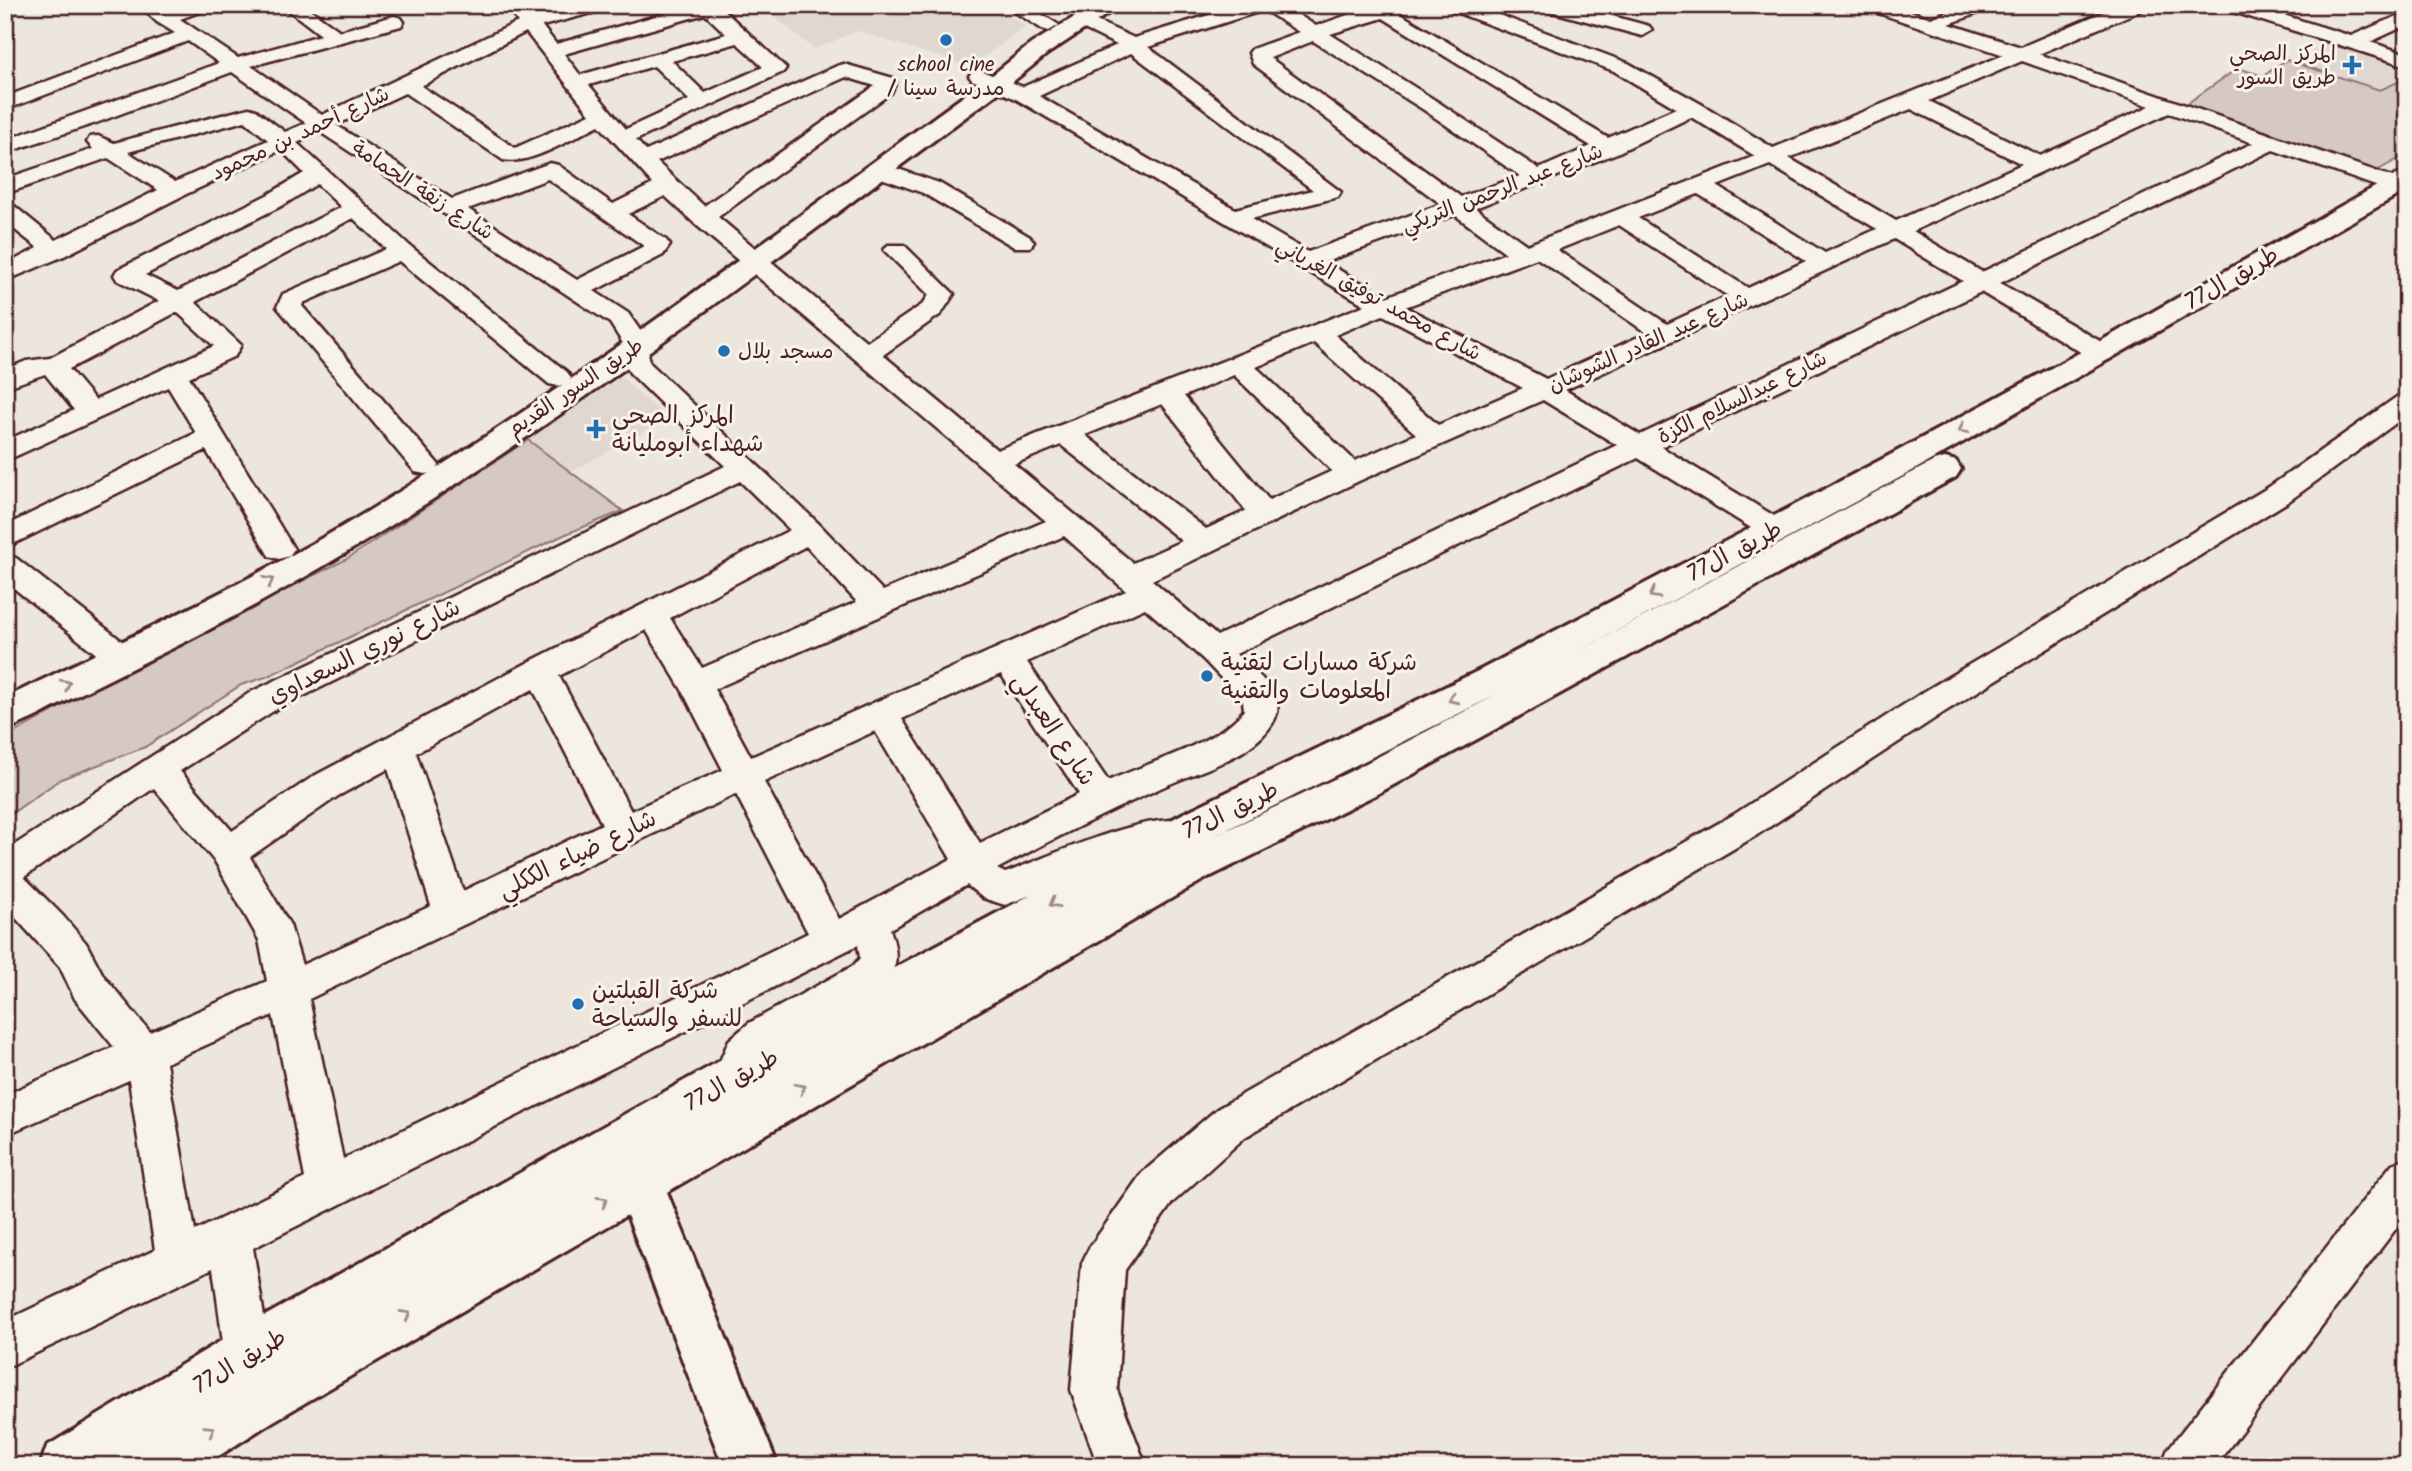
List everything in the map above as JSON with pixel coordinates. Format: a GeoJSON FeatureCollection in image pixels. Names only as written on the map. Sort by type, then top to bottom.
{"type":"FeatureCollection","features":[{"type":"Feature","properties":{"kind":"main road","name":"طريق السور القديم"},"geometry":{"type":"LineString","coordinates":[[5,687],[231,602],[381,518],[748,253],[924,113],[1000,85],[1049,26],[1110,5]]}},
{"type":"Feature","properties":{"kind":"main road","name":"طريق السور القديم"},"geometry":{"type":"LineString","coordinates":[[748,253],[878,169],[1000,85],[1039,48],[1084,13]]}},
{"type":"Feature","properties":{"kind":"main road","name":"طريق ال77"},"geometry":{"type":"LineString","coordinates":[[67,1466],[248,1355],[732,1079],[1198,825],[1494,678],[1774,529],[1915,470],[2101,353],[2404,190]]}},
{"type":"Feature","properties":{"kind":"main road","name":"طريق ال77"},"geometry":{"type":"LineString","coordinates":[[152,1466],[253,1403],[1188,868],[1361,784],[1478,723],[2404,190]]}},
{"type":"Feature","properties":{"kind":"main road","name":"طريق السور القديم"},"geometry":{"type":"LineString","coordinates":[[5,715],[110,649],[425,465],[558,378],[632,337]]}},
{"type":"Feature","properties":{"kind":"main road"},"geometry":{"type":"LineString","coordinates":[[638,1181],[751,1466]]}},
{"type":"Feature","properties":{"kind":"street"},"geometry":{"type":"LineString","coordinates":[[156,11],[201,5]]}},
{"type":"Feature","properties":{"kind":"street"},"geometry":{"type":"LineString","coordinates":[[291,5],[336,37]]}},
{"type":"Feature","properties":{"kind":"street"},"geometry":{"type":"LineString","coordinates":[[5,1345],[831,940],[870,924],[974,864],[1101,799],[1227,743],[1256,722],[1261,712],[1259,697],[1214,651],[1068,523],[993,462],[903,373],[867,354],[667,186],[574,83],[515,5]]}},
{"type":"Feature","properties":{"kind":"street","name":"شارع أحمد بن محمود"},"geometry":{"type":"LineString","coordinates":[[5,274],[174,191],[407,85],[528,24],[600,5]]}},
{"type":"Feature","properties":{"kind":"street"},"geometry":{"type":"LineString","coordinates":[[1013,5],[1049,26]]}},
{"type":"Feature","properties":{"kind":"street"},"geometry":{"type":"LineString","coordinates":[[1000,85],[1262,5]]}},
{"type":"Feature","properties":{"kind":"street"},"geometry":{"type":"LineString","coordinates":[[1269,5],[1431,106],[1536,178]]}},
{"type":"Feature","properties":{"kind":"street"},"geometry":{"type":"LineString","coordinates":[[1454,5],[1621,67],[1694,108],[2101,353]]}},
{"type":"Feature","properties":{"kind":"street"},"geometry":{"type":"LineString","coordinates":[[1549,5],[1642,30]]}},
{"type":"Feature","properties":{"kind":"street"},"geometry":{"type":"LineString","coordinates":[[1873,5],[2021,54],[2404,190]]}},
{"type":"Feature","properties":{"kind":"street"},"geometry":{"type":"LineString","coordinates":[[1929,25],[1982,5]]}},
{"type":"Feature","properties":{"kind":"street"},"geometry":{"type":"LineString","coordinates":[[993,462],[1384,306],[1912,101],[2137,5]]}},
{"type":"Feature","properties":{"kind":"street"},"geometry":{"type":"LineString","coordinates":[[2231,5],[2407,61]]}},
{"type":"Feature","properties":{"kind":"street"},"geometry":{"type":"LineString","coordinates":[[2263,15],[2285,5]]}},
{"type":"Feature","properties":{"kind":"street"},"geometry":{"type":"LineString","coordinates":[[550,52],[708,6],[776,68],[624,138]]}},
{"type":"Feature","properties":{"kind":"street","name":"شارع زنقة الحمامة"},"geometry":{"type":"LineString","coordinates":[[156,11],[321,124],[619,318],[632,337]]}},
{"type":"Feature","properties":{"kind":"street"},"geometry":{"type":"LineString","coordinates":[[1609,148],[1387,12],[1372,13],[1259,53],[1258,57],[1456,206],[1665,334]]}},
{"type":"Feature","properties":{"kind":"street"},"geometry":{"type":"LineString","coordinates":[[1084,13],[1133,45],[1330,192],[1230,217]]}},
{"type":"Feature","properties":{"kind":"street"},"geometry":{"type":"LineString","coordinates":[[2353,43],[2407,18]]}},
{"type":"Feature","properties":{"kind":"street"},"geometry":{"type":"LineString","coordinates":[[5,147],[233,65],[394,22]]}},
{"type":"Feature","properties":{"kind":"street"},"geometry":{"type":"LineString","coordinates":[[5,104],[189,34]]}},
{"type":"Feature","properties":{"kind":"street"},"geometry":{"type":"LineString","coordinates":[[574,83],[739,36]]}},
{"type":"Feature","properties":{"kind":"street"},"geometry":{"type":"LineString","coordinates":[[658,59],[703,102]]}},
{"type":"Feature","properties":{"kind":"street"},"geometry":{"type":"LineString","coordinates":[[644,160],[844,71],[886,82],[884,89],[702,218]]}},
{"type":"Feature","properties":{"kind":"street"},"geometry":{"type":"LineString","coordinates":[[407,85],[511,155],[524,153],[602,116]]}},
{"type":"Feature","properties":{"kind":"street","name":"شارع محمد توفيق الغرياني"},"geometry":{"type":"LineString","coordinates":[[1000,85],[1384,306],[1545,389],[1774,529]]}},
{"type":"Feature","properties":{"kind":"street"},"geometry":{"type":"LineString","coordinates":[[47,89],[89,119],[97,142],[174,191]]}},
{"type":"Feature","properties":{"kind":"street"},"geometry":{"type":"LineString","coordinates":[[1912,101],[2039,164]]}},
{"type":"Feature","properties":{"kind":"street","name":"شارع عبد القادر الشوشان"},"geometry":{"type":"LineString","coordinates":[[1139,585],[1204,543],[1265,514],[2166,107]]}},
{"type":"Feature","properties":{"kind":"street","name":"شارع عبد الرحمن التريكي"},"geometry":{"type":"LineString","coordinates":[[1307,260],[1536,178],[1609,148],[1694,108]]}},
{"type":"Feature","properties":{"kind":"street"},"geometry":{"type":"LineString","coordinates":[[5,187],[110,150],[245,114],[253,116],[402,251],[558,378]]}},
{"type":"Feature","properties":{"kind":"street","name":"شارع عبدالسلام الكزة"},"geometry":{"type":"LineString","coordinates":[[1214,651],[2270,143]]}},
{"type":"Feature","properties":{"kind":"street"},"geometry":{"type":"LineString","coordinates":[[878,169],[931,188],[1022,242]]}},
{"type":"Feature","properties":{"kind":"street"},"geometry":{"type":"LineString","coordinates":[[450,208],[550,170],[658,245],[655,250],[577,290]]}},
{"type":"Feature","properties":{"kind":"street"},"geometry":{"type":"LineString","coordinates":[[5,452],[229,347],[180,302],[126,275],[277,199],[318,174]]}},
{"type":"Feature","properties":{"kind":"street"},"geometry":{"type":"LineString","coordinates":[[1698,184],[1824,262]]}},
{"type":"Feature","properties":{"kind":"street"},"geometry":{"type":"LineString","coordinates":[[610,214],[667,186]]}},
{"type":"Feature","properties":{"kind":"street"},"geometry":{"type":"LineString","coordinates":[[5,380],[42,365],[53,367],[356,208]]}},
{"type":"Feature","properties":{"kind":"street"},"geometry":{"type":"LineString","coordinates":[[5,210],[56,251]]}},
{"type":"Feature","properties":{"kind":"street"},"geometry":{"type":"LineString","coordinates":[[1620,216],[1746,297]]}},
{"type":"Feature","properties":{"kind":"street"},"geometry":{"type":"LineString","coordinates":[[867,354],[932,309],[942,294],[896,250]]}},
{"type":"Feature","properties":{"kind":"street"},"geometry":{"type":"LineString","coordinates":[[402,251],[292,299],[289,307],[425,465]]}},
{"type":"Feature","properties":{"kind":"street"},"geometry":{"type":"LineString","coordinates":[[1318,333],[1434,436]]}},
{"type":"Feature","properties":{"kind":"street"},"geometry":{"type":"LineString","coordinates":[[632,337],[639,367],[810,533],[877,604]]}},
{"type":"Feature","properties":{"kind":"street"},"geometry":{"type":"LineString","coordinates":[[1238,365],[1351,474]]}},
{"type":"Feature","properties":{"kind":"street"},"geometry":{"type":"LineString","coordinates":[[53,367],[91,413]]}},
{"type":"Feature","properties":{"kind":"street"},"geometry":{"type":"LineString","coordinates":[[174,374],[279,549]]}},
{"type":"Feature","properties":{"kind":"street"},"geometry":{"type":"LineString","coordinates":[[1168,394],[1265,514]]}},
{"type":"Feature","properties":{"kind":"street"},"geometry":{"type":"LineString","coordinates":[[1122,1466],[1094,1391],[1104,1263],[1157,1188],[1231,1123],[1745,825],[1937,700],[2279,494],[2407,402]]}},
{"type":"Feature","properties":{"kind":"street"},"geometry":{"type":"LineString","coordinates":[[1065,434],[1204,543]]}},
{"type":"Feature","properties":{"kind":"street"},"geometry":{"type":"LineString","coordinates":[[5,538],[210,437]]}},
{"type":"Feature","properties":{"kind":"street","name":"شارع نوري السعداوي"},"geometry":{"type":"LineString","coordinates":[[5,870],[240,714],[304,679],[743,468]]}},
{"type":"Feature","properties":{"kind":"street"},"geometry":{"type":"LineString","coordinates":[[695,684],[1068,523]]}},
{"type":"Feature","properties":{"kind":"street"},"geometry":{"type":"LineString","coordinates":[[229,852],[308,797],[540,671],[810,533]]}},
{"type":"Feature","properties":{"kind":"street"},"geometry":{"type":"LineString","coordinates":[[5,565],[110,649]]}},
{"type":"Feature","properties":{"kind":"street","name":"شارع ضياء الككلي"},"geometry":{"type":"LineString","coordinates":[[5,1115],[288,990],[452,914],[623,830],[1007,658],[1139,585]]}},
{"type":"Feature","properties":{"kind":"street"},"geometry":{"type":"LineString","coordinates":[[651,613],[695,684],[831,940]]}},
{"type":"Feature","properties":{"kind":"street","name":"شارع العبدلي"},"geometry":{"type":"LineString","coordinates":[[1007,658],[1101,799]]}},
{"type":"Feature","properties":{"kind":"street"},"geometry":{"type":"LineString","coordinates":[[540,671],[623,830]]}},
{"type":"Feature","properties":{"kind":"street"},"geometry":{"type":"LineString","coordinates":[[882,715],[983,879],[996,887],[1005,889],[1121,845],[1198,825]]}},
{"type":"Feature","properties":{"kind":"street"},"geometry":{"type":"LineString","coordinates":[[398,748],[452,914]]}},
{"type":"Feature","properties":{"kind":"street"},"geometry":{"type":"LineString","coordinates":[[158,769],[229,852],[272,923],[328,1188]]}},
{"type":"Feature","properties":{"kind":"street"},"geometry":{"type":"LineString","coordinates":[[5,882],[50,927],[73,955],[89,987],[145,1055],[178,1261]]}},
{"type":"Feature","properties":{"kind":"street"},"geometry":{"type":"LineString","coordinates":[[732,1079],[743,1053],[763,1036],[866,978],[878,967],[880,958],[870,924]]}},
{"type":"Feature","properties":{"kind":"street"},"geometry":{"type":"LineString","coordinates":[[2185,1466],[2407,1179]]}},
{"type":"Feature","properties":{"kind":"street"},"geometry":{"type":"LineString","coordinates":[[230,1237],[253,1403]]}},
{"type":"Feature","properties":{"kind":"shaded area","name":"school cine / مدرسة سينا"},"geometry":{"type":"Polygon","coordinates":[[[759,5],[990,5],[1026,26],[970,67],[858,31],[814,49],[759,5]]]}},
{"type":"Feature","properties":{"kind":"shaded area","name":"المركز الصحي طريق السور"},"geometry":{"type":"Polygon","coordinates":[[[2326,41],[2407,66],[2407,78],[2380,90],[2298,63],[2326,41]]]}},
{"type":"Feature","properties":{"kind":"shaded area"},"geometry":{"type":"Polygon","coordinates":[[[2286,60],[2380,90],[2407,78],[2407,154],[2375,172],[2182,107],[2238,68],[2263,76],[2286,60]]]}},
{"type":"Feature","properties":{"kind":"shaded area","name":"المركز الصحي شهداء أبومليانة"},"geometry":{"type":"Polygon","coordinates":[[[621,377],[667,419],[571,472],[528,440],[621,377]]]}},
{"type":"Feature","properties":{"kind":"shaded area"},"geometry":{"type":"Polygon","coordinates":[[[528,440],[623,511],[566,534],[266,677],[241,685],[145,747],[61,779],[5,818],[5,738],[163,650],[345,560],[528,440]]]}},
{"type":"Feature","properties":{"kind":"place","name":"school cine / مدرسة سينا"},"geometry":{"type":"Point","coordinates":[946,40]}},
{"type":"Feature","properties":{"kind":"place","name":"المركز الصحي طريق السور"},"geometry":{"type":"Point","coordinates":[2352,65]}},
{"type":"Feature","properties":{"kind":"place","name":"مسجد بلال"},"geometry":{"type":"Point","coordinates":[724,351]}},
{"type":"Feature","properties":{"kind":"place","name":"المركز الصحي شهداء أبومليانة"},"geometry":{"type":"Point","coordinates":[596,429]}},
{"type":"Feature","properties":{"kind":"place","name":"شركة مسارات لتقنية المعلومات والتقنية"},"geometry":{"type":"Point","coordinates":[1207,676]}},
{"type":"Feature","properties":{"kind":"place","name":"شركة القبلتين للسفر والسياحة"},"geometry":{"type":"Point","coordinates":[578,1004]}}]}
